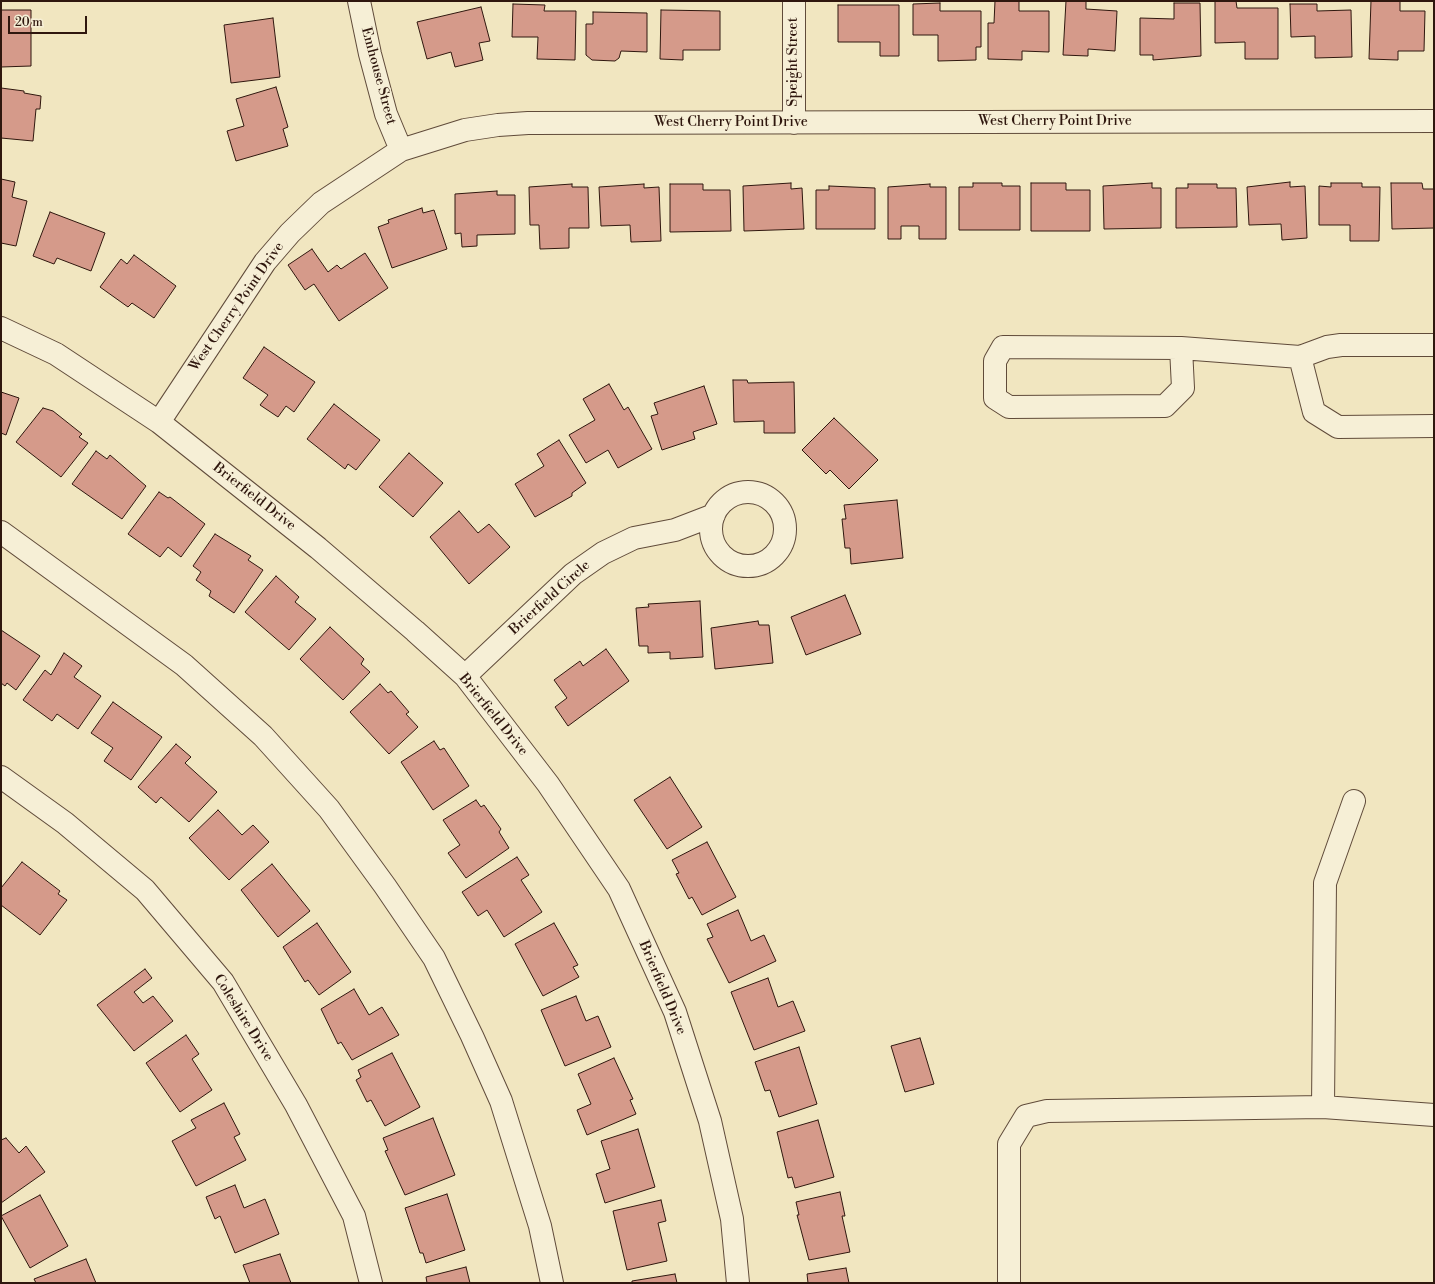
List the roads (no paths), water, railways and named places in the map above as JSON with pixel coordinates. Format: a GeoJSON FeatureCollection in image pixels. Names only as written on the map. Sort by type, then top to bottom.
{"type":"FeatureCollection","features":[{"type":"Feature","properties":{"kind":"street","name":"Emhouse Street"},"geometry":{"type":"LineString","coordinates":[[359,1],[370,54],[386,114],[401,150]]}},
{"type":"Feature","properties":{"kind":"street","name":"Speight Street"},"geometry":{"type":"LineString","coordinates":[[794,1],[794,123]]}},
{"type":"Feature","properties":{"kind":"street","name":"West Cherry Point Drive"},"geometry":{"type":"LineString","coordinates":[[159,422],[265,262],[290,233],[321,203],[401,150],[465,130],[498,125],[1434,121]]}},
{"type":"Feature","properties":{"kind":"street","name":"Brierfield Drive"},"geometry":{"type":"LineString","coordinates":[[1,328],[56,354],[159,422],[318,548],[465,676],[548,784],[619,889],[675,1012],[710,1121],[732,1219],[738,1283]]}},
{"type":"Feature","properties":{"kind":"street"},"geometry":{"type":"LineString","coordinates":[[1181,348],[1183,388],[1165,406],[1010,407],[995,398],[996,361],[1003,347],[1181,348],[1300,357],[1321,348],[1340,345],[1434,345]]}},
{"type":"Feature","properties":{"kind":"street"},"geometry":{"type":"LineString","coordinates":[[1300,357],[1314,412],[1338,427],[1434,426]]}},
{"type":"Feature","properties":{"kind":"street","name":"Brierfield Circle"},"geometry":{"type":"LineString","coordinates":[[465,676],[573,574],[602,553],[634,538],[676,530],[714,515]]}},
{"type":"Feature","properties":{"kind":"street"},"geometry":{"type":"LineString","coordinates":[[1,532],[184,665],[263,736],[329,808],[434,958],[472,1036],[501,1101],[540,1226],[552,1283]]}},
{"type":"Feature","properties":{"kind":"street","name":"Coleshire Drive"},"geometry":{"type":"LineString","coordinates":[[1,777],[65,823],[145,890],[223,982],[296,1105],[354,1216],[371,1283]]}},
{"type":"Feature","properties":{"kind":"street"},"geometry":{"type":"LineString","coordinates":[[1323,1108],[1325,884],[1354,801]]}},
{"type":"Feature","properties":{"kind":"street"},"geometry":{"type":"LineString","coordinates":[[1009,1283],[1009,1144],[1026,1116],[1047,1111],[1323,1108],[1434,1115]]}}]}
